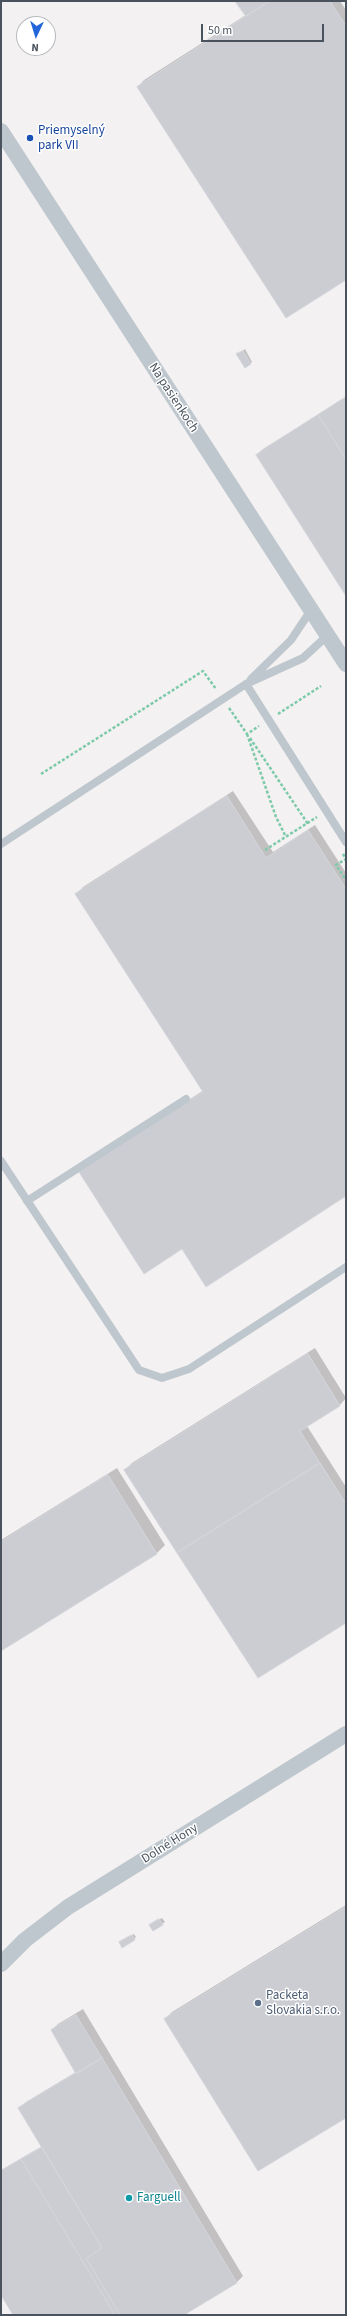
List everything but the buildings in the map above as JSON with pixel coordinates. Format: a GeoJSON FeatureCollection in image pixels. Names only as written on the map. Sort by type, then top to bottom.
{"type":"FeatureCollection","features":[{"type":"Feature","properties":{"kind":"street","name":"Na pasienkoch"},"geometry":{"type":"LineString","coordinates":[[1,131],[346,664]]}},
{"type":"Feature","properties":{"kind":"street","name":"Dolné Hony"},"geometry":{"type":"LineString","coordinates":[[1,1964],[25,1940],[68,1907],[346,1734]]}},
{"type":"Feature","properties":{"kind":"lane"},"geometry":{"type":"LineString","coordinates":[[246,684],[291,640],[311,610]]}},
{"type":"Feature","properties":{"kind":"lane"},"geometry":{"type":"LineString","coordinates":[[1,844],[246,684],[303,658],[328,635]]}},
{"type":"Feature","properties":{"kind":"lane"},"geometry":{"type":"LineString","coordinates":[[246,684],[346,842]]}},
{"type":"Feature","properties":{"kind":"lane"},"geometry":{"type":"LineString","coordinates":[[27,1201],[186,1099]]}},
{"type":"Feature","properties":{"kind":"lane"},"geometry":{"type":"LineString","coordinates":[[1,1161],[139,1370],[162,1378],[189,1369],[346,1267]]}},
{"type":"Feature","properties":{"kind":"path"},"geometry":{"type":"LineString","coordinates":[[286,837],[276,817],[247,734],[308,824]]}},
{"type":"Feature","properties":{"kind":"path"},"geometry":{"type":"LineString","coordinates":[[265,850],[319,816],[323,822]]}},
{"type":"Feature","properties":{"kind":"path"},"geometry":{"type":"LineString","coordinates":[[342,853],[346,859],[336,865],[346,880]]}},
{"type":"Feature","properties":{"kind":"place","name":"Priemyselný park VII"},"geometry":{"type":"Point","coordinates":[30,138]}},
{"type":"Feature","properties":{"kind":"place","name":"Packeta Slovakia s.r.o."},"geometry":{"type":"Point","coordinates":[258,2003]}},
{"type":"Feature","properties":{"kind":"place","name":"Farguell"},"geometry":{"type":"Point","coordinates":[129,2198]}}]}
